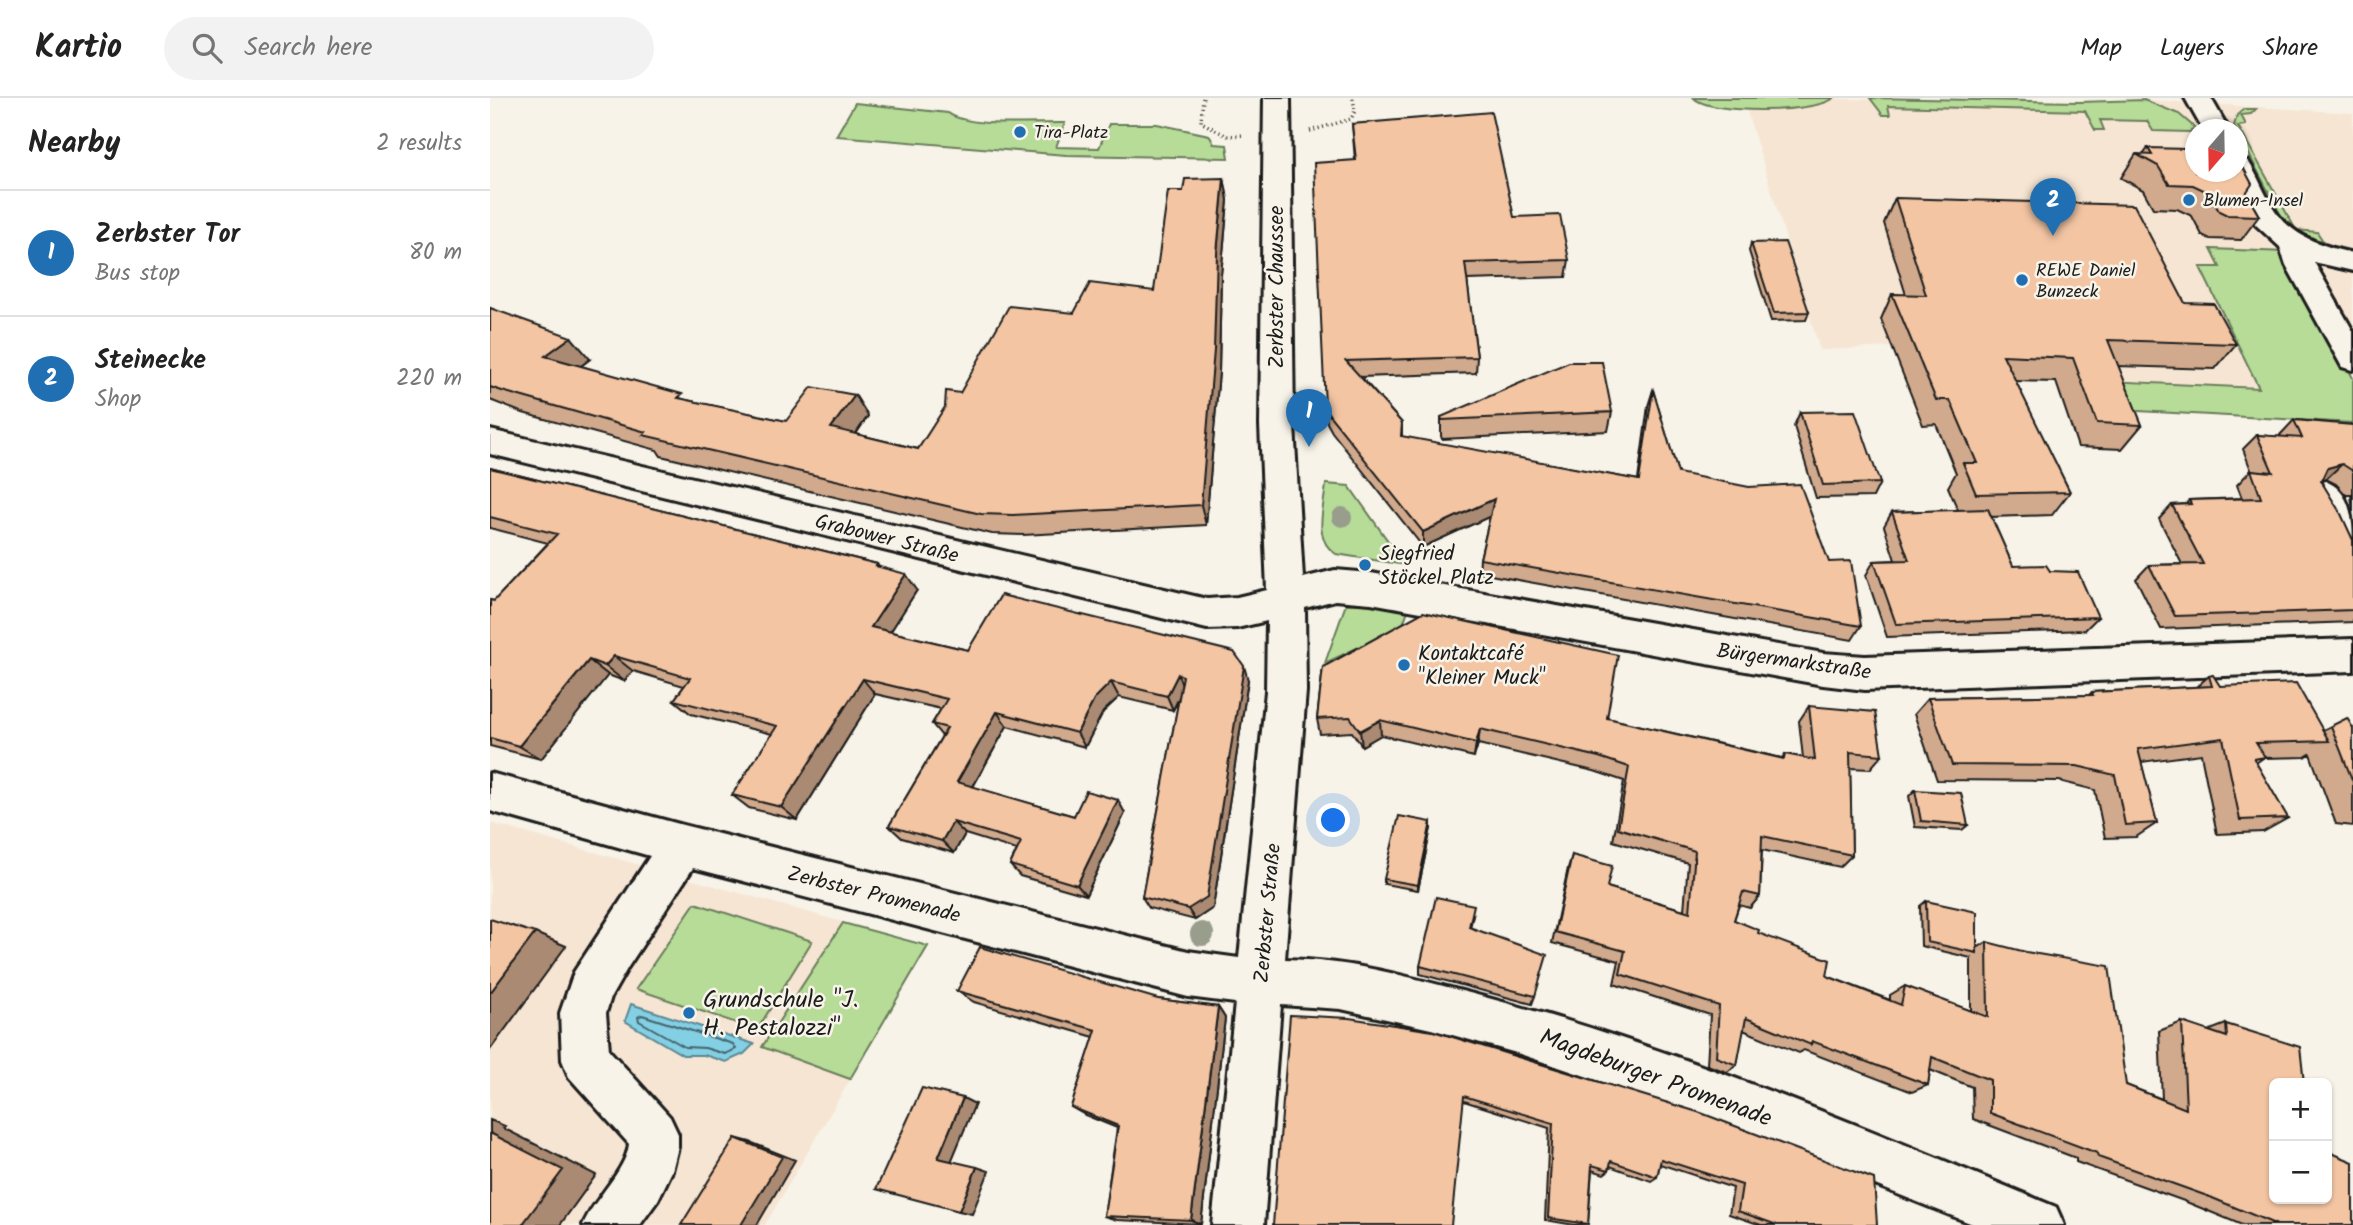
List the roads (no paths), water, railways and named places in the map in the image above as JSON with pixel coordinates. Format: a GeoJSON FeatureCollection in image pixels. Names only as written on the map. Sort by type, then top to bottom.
{"type":"FeatureCollection","features":[{"type":"Feature","properties":{"kind":"street","name":"Zerbster Chaussee"},"geometry":{"type":"LineString","coordinates":[[1277,98],[1277,425],[1286,601]]}},
{"type":"Feature","properties":{"kind":"street"},"geometry":{"type":"LineString","coordinates":[[2198,98],[2210,119]]}},
{"type":"Feature","properties":{"kind":"street"},"geometry":{"type":"LineString","coordinates":[[2246,182],[2269,223],[2292,241],[2320,253],[2353,262]]}},
{"type":"Feature","properties":{"kind":"street"},"geometry":{"type":"LineString","coordinates":[[2292,241],[2301,265],[2353,359]]}},
{"type":"Feature","properties":{"kind":"street","name":"Grabower Straße"},"geometry":{"type":"LineString","coordinates":[[490,442],[1176,608],[1225,615],[1286,601]]}},
{"type":"Feature","properties":{"kind":"street"},"geometry":{"type":"LineString","coordinates":[[2325,494],[2353,538]]}},
{"type":"Feature","properties":{"kind":"street","name":"Bürgermarkstraße"},"geometry":{"type":"LineString","coordinates":[[1286,601],[1324,587],[1371,588],[1785,662],[1865,673],[2353,655]]}},
{"type":"Feature","properties":{"kind":"street","name":"Zerbster Straße"},"geometry":{"type":"LineString","coordinates":[[1238,1225],[1286,691],[1286,601]]}},
{"type":"Feature","properties":{"kind":"street","name":"Zerbster Promenade"},"geometry":{"type":"LineString","coordinates":[[490,792],[683,845],[1188,974],[1261,982]]}},
{"type":"Feature","properties":{"kind":"street"},"geometry":{"type":"LineString","coordinates":[[610,1225],[652,1161],[655,1148],[653,1134],[586,1060],[583,1013],[590,988],[612,951],[683,845]]}},
{"type":"Feature","properties":{"kind":"street","name":"Magdeburger Promenade"},"geometry":{"type":"LineString","coordinates":[[1261,982],[1337,985],[1430,1005],[1588,1049],[1739,1104],[2038,1225]]}},
{"type":"Feature","properties":{"kind":"water"},"geometry":{"type":"Polygon","coordinates":[[[631,1004],[754,1044],[744,1054],[726,1062],[704,1055],[683,1055],[625,1021],[631,1004]]]}},
{"type":"Feature","properties":{"kind":"place","name":"Tira-Platz"},"geometry":{"type":"Point","coordinates":[1020,132]}},
{"type":"Feature","properties":{"kind":"place","name":"Blumen-Insel"},"geometry":{"type":"Point","coordinates":[2189,200]}},
{"type":"Feature","properties":{"kind":"place","name":"Steinecke"},"geometry":{"type":"Point","coordinates":[2053,236]}},
{"type":"Feature","properties":{"kind":"place","name":"REWE Daniel Bunzeck"},"geometry":{"type":"Point","coordinates":[2022,280]}},
{"type":"Feature","properties":{"kind":"place","name":"Zerbster Tor"},"geometry":{"type":"Point","coordinates":[1309,447]}},
{"type":"Feature","properties":{"kind":"place","name":"Siegfried Stöckel Platz"},"geometry":{"type":"Point","coordinates":[1365,565]}},
{"type":"Feature","properties":{"kind":"place","name":"Kontaktcafé \"Kleiner Muck\""},"geometry":{"type":"Point","coordinates":[1404,665]}},
{"type":"Feature","properties":{"kind":"place","name":"Grundschule \"J. H. Pestalozzi\""},"geometry":{"type":"Point","coordinates":[689,1013]}}]}
